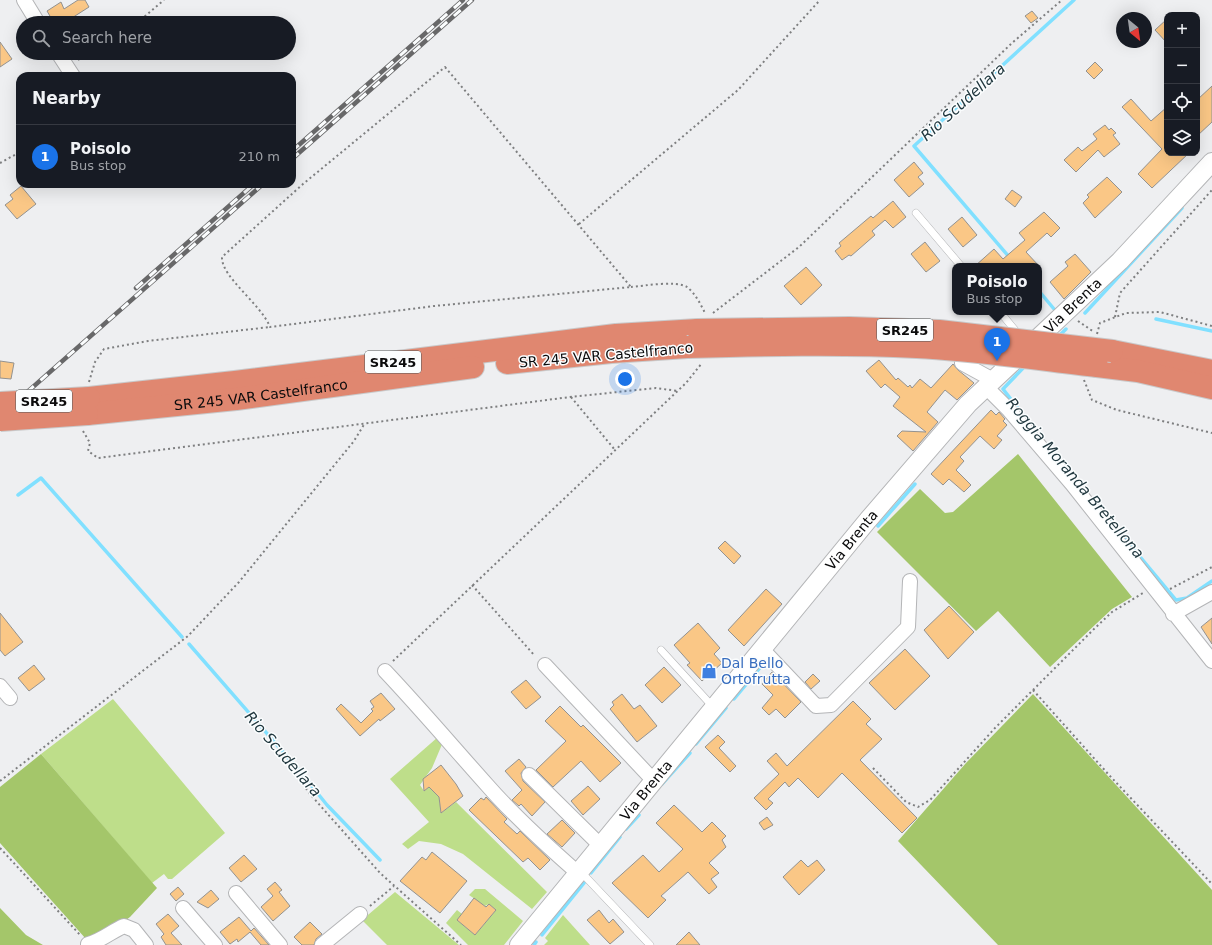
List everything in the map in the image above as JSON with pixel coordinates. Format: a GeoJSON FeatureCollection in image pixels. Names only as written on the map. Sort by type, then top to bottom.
{"type":"FeatureCollection","features":[{"type":"Feature","properties":{"kind":"highway","name":"SR 245 VAR Castelfranco"},"geometry":{"type":"LineString","coordinates":[[0,420],[235,382],[616,335],[696,344],[849,328],[939,331],[1105,359],[1212,371]]}},
{"type":"Feature","properties":{"kind":"highway","name":"SR 245 VAR Castelfranco"},"geometry":{"type":"LineString","coordinates":[[1105,359],[1138,372],[1212,388]]}},
{"type":"Feature","properties":{"kind":"highway","name":"SR 245 VAR Castelfranco"},"geometry":{"type":"LineString","coordinates":[[0,403],[88,406]]}},
{"type":"Feature","properties":{"kind":"street"},"geometry":{"type":"LineString","coordinates":[[24,0],[34,16]]}},
{"type":"Feature","properties":{"kind":"street"},"geometry":{"type":"LineString","coordinates":[[63,60],[70,72]]}},
{"type":"Feature","properties":{"kind":"street","name":"Via Brenta"},"geometry":{"type":"LineString","coordinates":[[519,945],[580,873],[868,520],[968,404],[1067,312],[1146,235],[1212,162]]}},
{"type":"Feature","properties":{"kind":"street"},"geometry":{"type":"LineString","coordinates":[[962,363],[990,384],[1008,409],[1072,484],[1173,614],[1212,661]]}},
{"type":"Feature","properties":{"kind":"street"},"geometry":{"type":"LineString","coordinates":[[763,650],[816,706],[831,705],[908,627],[910,581]]}},
{"type":"Feature","properties":{"kind":"street"},"geometry":{"type":"LineString","coordinates":[[1173,614],[1212,592]]}},
{"type":"Feature","properties":{"kind":"street"},"geometry":{"type":"LineString","coordinates":[[545,665],[653,783]]}},
{"type":"Feature","properties":{"kind":"street"},"geometry":{"type":"LineString","coordinates":[[385,671],[422,710],[488,786],[553,852],[580,873]]}},
{"type":"Feature","properties":{"kind":"street"},"geometry":{"type":"LineString","coordinates":[[0,686],[10,698]]}},
{"type":"Feature","properties":{"kind":"street"},"geometry":{"type":"LineString","coordinates":[[529,775],[601,846]]}},
{"type":"Feature","properties":{"kind":"street"},"geometry":{"type":"LineString","coordinates":[[236,893],[280,945]]}},
{"type":"Feature","properties":{"kind":"street"},"geometry":{"type":"LineString","coordinates":[[183,908],[215,945]]}},
{"type":"Feature","properties":{"kind":"street"},"geometry":{"type":"LineString","coordinates":[[322,945],[360,914]]}},
{"type":"Feature","properties":{"kind":"street"},"geometry":{"type":"LineString","coordinates":[[88,944],[95,942],[112,931],[124,926],[134,930],[146,945]]}},
{"type":"Feature","properties":{"kind":"lane"},"geometry":{"type":"LineString","coordinates":[[916,213],[958,263]]}},
{"type":"Feature","properties":{"kind":"lane"},"geometry":{"type":"LineString","coordinates":[[1003,315],[1030,346]]}},
{"type":"Feature","properties":{"kind":"lane"},"geometry":{"type":"LineString","coordinates":[[661,650],[714,709]]}},
{"type":"Feature","properties":{"kind":"lane"},"geometry":{"type":"LineString","coordinates":[[580,873],[650,945]]}},
{"type":"Feature","properties":{"kind":"path"},"geometry":{"type":"LineString","coordinates":[[145,16],[164,0]]}},
{"type":"Feature","properties":{"kind":"path"},"geometry":{"type":"LineString","coordinates":[[579,224],[738,90],[820,0]]}},
{"type":"Feature","properties":{"kind":"path"},"geometry":{"type":"LineString","coordinates":[[631,286],[445,66],[269,214],[222,257],[222,264],[229,276],[267,319],[270,327],[434,306],[631,286],[673,284],[687,287],[701,305],[707,317],[799,247],[1012,44],[1062,0]]}},
{"type":"Feature","properties":{"kind":"path"},"geometry":{"type":"LineString","coordinates":[[0,163],[16,154]]}},
{"type":"Feature","properties":{"kind":"path"},"geometry":{"type":"LineString","coordinates":[[1115,317],[1120,293],[1212,190]]}},
{"type":"Feature","properties":{"kind":"path"},"geometry":{"type":"LineString","coordinates":[[1067,312],[1077,321],[1097,333]]}},
{"type":"Feature","properties":{"kind":"path"},"geometry":{"type":"LineString","coordinates":[[385,671],[397,657],[472,585],[686,383],[702,363],[696,344]]}},
{"type":"Feature","properties":{"kind":"path"},"geometry":{"type":"LineString","coordinates":[[570,397],[615,450]]}},
{"type":"Feature","properties":{"kind":"path"},"geometry":{"type":"LineString","coordinates":[[0,781],[188,636],[239,582],[354,441],[365,423]]}},
{"type":"Feature","properties":{"kind":"path"},"geometry":{"type":"LineString","coordinates":[[1171,588],[1212,567]]}},
{"type":"Feature","properties":{"kind":"path"},"geometry":{"type":"LineString","coordinates":[[472,585],[532,654],[545,665]]}},
{"type":"Feature","properties":{"kind":"path"},"geometry":{"type":"LineString","coordinates":[[873,768],[906,802],[918,807],[930,800],[995,728],[1112,612],[1142,594],[1151,586]]}},
{"type":"Feature","properties":{"kind":"path"},"geometry":{"type":"LineString","coordinates":[[1033,690],[1109,775],[1212,884]]}},
{"type":"Feature","properties":{"kind":"path"},"geometry":{"type":"LineString","coordinates":[[291,768],[315,799],[380,873],[461,945]]}},
{"type":"Feature","properties":{"kind":"path"},"geometry":{"type":"LineString","coordinates":[[0,848],[88,944]]}},
{"type":"Feature","properties":{"kind":"path"},"geometry":{"type":"LineString","coordinates":[[360,914],[394,886]]}},
{"type":"Feature","properties":{"kind":"green space"},"geometry":{"type":"Polygon","coordinates":[[[1018,454],[1132,597],[1112,609],[1050,667],[998,611],[976,631],[877,532],[920,489],[945,513],[953,512],[1018,454]]]}},
{"type":"Feature","properties":{"kind":"green space"},"geometry":{"type":"Polygon","coordinates":[[[1033,694],[1212,890],[1212,945],[998,945],[898,841],[966,763],[1033,694]]]}},
{"type":"Feature","properties":{"kind":"green space"},"geometry":{"type":"Polygon","coordinates":[[[113,699],[225,833],[172,879],[168,879],[164,874],[152,883],[41,754],[113,699]]]}},
{"type":"Feature","properties":{"kind":"green space"},"geometry":{"type":"Polygon","coordinates":[[[438,737],[443,742],[432,768],[420,785],[424,791],[429,787],[439,797],[441,813],[456,802],[547,892],[532,909],[463,854],[441,844],[419,841],[408,849],[402,844],[429,822],[390,779],[438,737]]]}},
{"type":"Feature","properties":{"kind":"green space"},"geometry":{"type":"Polygon","coordinates":[[[41,754],[157,888],[130,917],[118,926],[86,939],[0,843],[0,787],[41,754]]]}},
{"type":"Feature","properties":{"kind":"green space"},"geometry":{"type":"Polygon","coordinates":[[[475,889],[485,889],[523,921],[504,945],[468,945],[446,923],[457,910],[462,914],[457,920],[475,935],[496,910],[489,904],[485,906],[469,895],[475,889]]]}},
{"type":"Feature","properties":{"kind":"green space"},"geometry":{"type":"Polygon","coordinates":[[[395,892],[459,945],[387,945],[362,920],[395,892]]]}},
{"type":"Feature","properties":{"kind":"green space"},"geometry":{"type":"Polygon","coordinates":[[[0,908],[26,935],[43,945],[0,945],[0,908]]]}},
{"type":"Feature","properties":{"kind":"green space"},"geometry":{"type":"Polygon","coordinates":[[[563,915],[590,945],[544,945],[548,941],[545,938],[563,915]]]}},
{"type":"Feature","properties":{"kind":"building"},"geometry":{"type":"Polygon","coordinates":[[[78,0],[85,0],[89,7],[75,16],[50,16],[47,11],[61,2],[64,9],[78,0]]]}},
{"type":"Feature","properties":{"kind":"building"},"geometry":{"type":"Polygon","coordinates":[[[1032,11],[1038,18],[1031,23],[1025,16],[1032,11]]]}},
{"type":"Feature","properties":{"kind":"building"},"geometry":{"type":"Polygon","coordinates":[[[1164,22],[1164,40],[1155,30],[1164,22]]]}},
{"type":"Feature","properties":{"kind":"building"},"geometry":{"type":"Polygon","coordinates":[[[0,42],[12,59],[0,67],[0,42]]]}},
{"type":"Feature","properties":{"kind":"building"},"geometry":{"type":"Polygon","coordinates":[[[1095,62],[1103,70],[1094,79],[1086,71],[1095,62]]]}},
{"type":"Feature","properties":{"kind":"building"},"geometry":{"type":"Polygon","coordinates":[[[1212,86],[1212,122],[1200,133],[1200,120],[1200,97],[1212,86]]]}},
{"type":"Feature","properties":{"kind":"building"},"geometry":{"type":"Polygon","coordinates":[[[1131,99],[1151,121],[1164,110],[1164,156],[1186,156],[1152,188],[1138,174],[1162,149],[1122,107],[1131,99]]]}},
{"type":"Feature","properties":{"kind":"building"},"geometry":{"type":"Polygon","coordinates":[[[1105,125],[1109,130],[1111,128],[1116,133],[1113,135],[1120,144],[1104,157],[1098,150],[1076,172],[1064,160],[1078,147],[1082,151],[1097,139],[1093,134],[1105,125]]]}},
{"type":"Feature","properties":{"kind":"building"},"geometry":{"type":"Polygon","coordinates":[[[914,162],[923,173],[918,177],[924,184],[909,197],[894,180],[914,162]]]}},
{"type":"Feature","properties":{"kind":"building"},"geometry":{"type":"Polygon","coordinates":[[[1107,177],[1122,192],[1095,218],[1083,203],[1089,197],[1087,195],[1107,177]]]}},
{"type":"Feature","properties":{"kind":"building"},"geometry":{"type":"Polygon","coordinates":[[[19,188],[23,188],[36,204],[17,219],[5,205],[13,199],[10,195],[19,188]]]}},
{"type":"Feature","properties":{"kind":"building"},"geometry":{"type":"Polygon","coordinates":[[[1012,190],[1022,197],[1015,207],[1005,199],[1012,190]]]}},
{"type":"Feature","properties":{"kind":"building"},"geometry":{"type":"Polygon","coordinates":[[[893,201],[906,217],[893,228],[885,220],[872,231],[875,235],[851,256],[849,255],[842,260],[835,251],[841,246],[839,243],[871,216],[873,218],[893,201]]]}},
{"type":"Feature","properties":{"kind":"building"},"geometry":{"type":"Polygon","coordinates":[[[1044,212],[1060,228],[1051,237],[1047,233],[1026,252],[1036,263],[978,263],[994,249],[1003,259],[1025,240],[1019,233],[1044,212]]]}},
{"type":"Feature","properties":{"kind":"building"},"geometry":{"type":"Polygon","coordinates":[[[962,217],[977,235],[963,247],[948,229],[962,217]]]}},
{"type":"Feature","properties":{"kind":"building"},"geometry":{"type":"Polygon","coordinates":[[[925,242],[940,261],[926,272],[911,254],[925,242]]]}},
{"type":"Feature","properties":{"kind":"building"},"geometry":{"type":"Polygon","coordinates":[[[1075,254],[1091,272],[1064,299],[1050,282],[1068,266],[1065,262],[1075,254]]]}},
{"type":"Feature","properties":{"kind":"building"},"geometry":{"type":"Polygon","coordinates":[[[806,267],[822,285],[801,305],[784,286],[806,267]]]}},
{"type":"Feature","properties":{"kind":"building"},"geometry":{"type":"Polygon","coordinates":[[[879,360],[896,380],[898,378],[908,387],[910,385],[912,388],[920,379],[931,388],[953,364],[974,383],[957,400],[945,390],[927,412],[938,422],[913,451],[897,436],[902,431],[926,432],[893,406],[900,397],[885,384],[881,388],[866,371],[879,360]]]}},
{"type":"Feature","properties":{"kind":"building"},"geometry":{"type":"Polygon","coordinates":[[[0,361],[14,363],[11,379],[0,378],[0,361]]]}},
{"type":"Feature","properties":{"kind":"building"},"geometry":{"type":"Polygon","coordinates":[[[991,410],[996,415],[999,412],[1005,419],[1003,421],[1007,425],[997,436],[1002,440],[994,449],[980,436],[960,457],[964,461],[956,470],[971,485],[964,492],[949,479],[943,485],[931,474],[991,410]]]}},
{"type":"Feature","properties":{"kind":"building"},"geometry":{"type":"Polygon","coordinates":[[[725,541],[741,556],[734,564],[718,548],[725,541]]]}},
{"type":"Feature","properties":{"kind":"building"},"geometry":{"type":"Polygon","coordinates":[[[766,589],[782,604],[744,646],[728,630],[766,589]]]}},
{"type":"Feature","properties":{"kind":"building"},"geometry":{"type":"Polygon","coordinates":[[[949,606],[974,632],[948,659],[924,630],[949,606]]]}},
{"type":"Feature","properties":{"kind":"building"},"geometry":{"type":"Polygon","coordinates":[[[0,613],[23,642],[5,656],[0,650],[0,613]]]}},
{"type":"Feature","properties":{"kind":"building"},"geometry":{"type":"Polygon","coordinates":[[[1212,618],[1212,644],[1201,627],[1212,618]]]}},
{"type":"Feature","properties":{"kind":"building"},"geometry":{"type":"Polygon","coordinates":[[[698,623],[720,648],[714,654],[722,663],[702,681],[687,665],[690,663],[674,645],[698,623]]]}},
{"type":"Feature","properties":{"kind":"building"},"geometry":{"type":"Polygon","coordinates":[[[905,649],[930,676],[895,710],[869,683],[905,649]]]}},
{"type":"Feature","properties":{"kind":"building"},"geometry":{"type":"Polygon","coordinates":[[[34,665],[45,679],[29,691],[18,678],[34,665]]]}},
{"type":"Feature","properties":{"kind":"building"},"geometry":{"type":"Polygon","coordinates":[[[664,667],[681,685],[662,703],[645,685],[664,667]]]}},
{"type":"Feature","properties":{"kind":"building"},"geometry":{"type":"Polygon","coordinates":[[[772,672],[801,702],[785,718],[776,709],[769,715],[762,708],[773,695],[762,684],[772,672]]]}},
{"type":"Feature","properties":{"kind":"building"},"geometry":{"type":"Polygon","coordinates":[[[813,674],[820,681],[811,689],[805,682],[813,674]]]}},
{"type":"Feature","properties":{"kind":"building"},"geometry":{"type":"Polygon","coordinates":[[[526,680],[541,697],[526,709],[511,692],[526,680]]]}},
{"type":"Feature","properties":{"kind":"building"},"geometry":{"type":"Polygon","coordinates":[[[381,693],[395,709],[380,721],[379,719],[360,736],[336,709],[341,704],[361,723],[373,711],[371,709],[374,707],[370,701],[381,693]]]}},
{"type":"Feature","properties":{"kind":"building"},"geometry":{"type":"Polygon","coordinates":[[[622,694],[634,709],[640,705],[657,726],[637,742],[610,709],[614,705],[612,702],[622,694]]]}},
{"type":"Feature","properties":{"kind":"building"},"geometry":{"type":"Polygon","coordinates":[[[853,701],[871,719],[866,724],[882,739],[860,760],[917,818],[902,833],[842,773],[818,798],[798,778],[789,787],[785,782],[768,799],[773,803],[766,810],[754,798],[779,774],[767,761],[776,753],[787,766],[853,701]]]}},
{"type":"Feature","properties":{"kind":"building"},"geometry":{"type":"Polygon","coordinates":[[[560,706],[581,727],[583,725],[621,763],[600,782],[581,761],[553,787],[536,770],[566,741],[545,721],[560,706]]]}},
{"type":"Feature","properties":{"kind":"building"},"geometry":{"type":"Polygon","coordinates":[[[718,735],[725,742],[719,748],[736,766],[730,772],[705,747],[718,735]]]}},
{"type":"Feature","properties":{"kind":"building"},"geometry":{"type":"Polygon","coordinates":[[[519,759],[526,767],[521,773],[523,781],[545,802],[532,816],[521,804],[519,806],[512,800],[522,790],[505,771],[519,759]]]}},
{"type":"Feature","properties":{"kind":"building"},"geometry":{"type":"Polygon","coordinates":[[[441,765],[456,784],[463,796],[441,813],[439,797],[429,787],[424,791],[423,779],[441,765]]]}},
{"type":"Feature","properties":{"kind":"building"},"geometry":{"type":"Polygon","coordinates":[[[588,786],[600,799],[583,815],[571,801],[588,786]]]}},
{"type":"Feature","properties":{"kind":"building"},"geometry":{"type":"Polygon","coordinates":[[[486,797],[507,819],[504,822],[517,834],[520,831],[550,860],[540,870],[528,858],[523,862],[469,810],[481,798],[484,800],[486,797]]]}},
{"type":"Feature","properties":{"kind":"building"},"geometry":{"type":"Polygon","coordinates":[[[674,805],[702,832],[712,822],[726,836],[722,840],[726,847],[709,863],[719,873],[711,879],[717,887],[709,894],[688,872],[661,896],[666,900],[648,918],[612,883],[643,855],[659,872],[683,849],[656,823],[674,805]]]}},
{"type":"Feature","properties":{"kind":"building"},"geometry":{"type":"Polygon","coordinates":[[[767,817],[773,825],[764,830],[759,823],[767,817]]]}},
{"type":"Feature","properties":{"kind":"building"},"geometry":{"type":"Polygon","coordinates":[[[562,820],[575,833],[562,847],[547,834],[562,820]]]}},
{"type":"Feature","properties":{"kind":"building"},"geometry":{"type":"Polygon","coordinates":[[[432,852],[467,881],[440,913],[400,881],[422,857],[426,860],[432,852]]]}},
{"type":"Feature","properties":{"kind":"building"},"geometry":{"type":"Polygon","coordinates":[[[244,855],[257,869],[241,882],[229,868],[244,855]]]}},
{"type":"Feature","properties":{"kind":"building"},"geometry":{"type":"Polygon","coordinates":[[[801,860],[808,867],[817,860],[825,870],[799,895],[783,877],[801,860]]]}},
{"type":"Feature","properties":{"kind":"building"},"geometry":{"type":"Polygon","coordinates":[[[275,882],[282,890],[279,892],[290,906],[273,921],[261,907],[273,896],[267,889],[275,882]]]}},
{"type":"Feature","properties":{"kind":"building"},"geometry":{"type":"Polygon","coordinates":[[[178,887],[184,894],[176,901],[170,894],[178,887]]]}},
{"type":"Feature","properties":{"kind":"building"},"geometry":{"type":"Polygon","coordinates":[[[211,890],[219,899],[208,908],[197,902],[211,890]]]}},
{"type":"Feature","properties":{"kind":"building"},"geometry":{"type":"Polygon","coordinates":[[[474,898],[486,907],[489,904],[496,910],[475,935],[457,920],[474,898]]]}},
{"type":"Feature","properties":{"kind":"building"},"geometry":{"type":"Polygon","coordinates":[[[599,910],[609,923],[613,919],[624,932],[610,944],[587,920],[599,910]]]}},
{"type":"Feature","properties":{"kind":"building"},"geometry":{"type":"Polygon","coordinates":[[[168,914],[179,926],[171,933],[182,945],[166,945],[161,937],[164,934],[156,924],[168,914]]]}},
{"type":"Feature","properties":{"kind":"building"},"geometry":{"type":"Polygon","coordinates":[[[239,917],[251,931],[254,928],[269,945],[261,945],[250,932],[238,942],[237,939],[230,944],[220,932],[239,917]]]}},
{"type":"Feature","properties":{"kind":"building"},"geometry":{"type":"Polygon","coordinates":[[[310,922],[322,934],[316,939],[314,945],[302,945],[294,937],[310,922]]]}},
{"type":"Feature","properties":{"kind":"building"},"geometry":{"type":"Polygon","coordinates":[[[689,932],[700,945],[676,945],[689,932]]]}},
{"type":"Feature","properties":{"kind":"waterway","name":"Rio Scudellara"},"geometry":{"type":"LineString","coordinates":[[1010,258],[914,146],[1074,0]]}},
{"type":"Feature","properties":{"kind":"waterway"},"geometry":{"type":"LineString","coordinates":[[1085,313],[1182,208]]}},
{"type":"Feature","properties":{"kind":"waterway","name":"Rio Scudellara"},"geometry":{"type":"LineString","coordinates":[[1042,295],[1054,309]]}},
{"type":"Feature","properties":{"kind":"waterway"},"geometry":{"type":"LineString","coordinates":[[1156,319],[1212,331]]}},
{"type":"Feature","properties":{"kind":"waterway","name":"Roggia Moranda Bretellona"},"geometry":{"type":"LineString","coordinates":[[1058,337],[1066,329]]}},
{"type":"Feature","properties":{"kind":"waterway","name":"Roggia Moranda Bretellona"},"geometry":{"type":"LineString","coordinates":[[1026,365],[1003,389],[1030,424]]}},
{"type":"Feature","properties":{"kind":"waterway","name":"Rio Scudellara"},"geometry":{"type":"LineString","coordinates":[[18,495],[41,478],[182,637]]}},
{"type":"Feature","properties":{"kind":"waterway"},"geometry":{"type":"LineString","coordinates":[[878,526],[915,484]]}},
{"type":"Feature","properties":{"kind":"waterway","name":"Roggia Moranda Bretellona"},"geometry":{"type":"LineString","coordinates":[[1107,517],[1176,600],[1187,598],[1212,581]]}},
{"type":"Feature","properties":{"kind":"waterway","name":"Rio Scudellara"},"geometry":{"type":"LineString","coordinates":[[189,644],[298,769],[327,805],[380,860]]}},
{"type":"Feature","properties":{"kind":"waterway"},"geometry":{"type":"LineString","coordinates":[[754,675],[763,664]]}},
{"type":"Feature","properties":{"kind":"waterway"},"geometry":{"type":"LineString","coordinates":[[734,699],[749,681]]}},
{"type":"Feature","properties":{"kind":"waterway"},"geometry":{"type":"LineString","coordinates":[[696,744],[726,708]]}},
{"type":"Feature","properties":{"kind":"waterway"},"geometry":{"type":"LineString","coordinates":[[662,784],[690,753]]}},
{"type":"Feature","properties":{"kind":"waterway"},"geometry":{"type":"LineString","coordinates":[[626,829],[639,815]]}},
{"type":"Feature","properties":{"kind":"waterway"},"geometry":{"type":"LineString","coordinates":[[591,873],[620,837]]}},
{"type":"Feature","properties":{"kind":"waterway"},"geometry":{"type":"LineString","coordinates":[[542,935],[584,883]]}},
{"type":"Feature","properties":{"kind":"railway"},"geometry":{"type":"LineString","coordinates":[[296,147],[463,0]]}},
{"type":"Feature","properties":{"kind":"railway"},"geometry":{"type":"LineString","coordinates":[[296,155],[472,0]]}},
{"type":"Feature","properties":{"kind":"railway"},"geometry":{"type":"LineString","coordinates":[[136,288],[249,188]]}},
{"type":"Feature","properties":{"kind":"railway"},"geometry":{"type":"LineString","coordinates":[[0,416],[258,188]]}},
{"type":"Feature","properties":{"kind":"place","name":"Poisolo"},"geometry":{"type":"Point","coordinates":[997,361]}},
{"type":"Feature","properties":{"kind":"place","name":"Dal Bello Ortofrutta"},"geometry":{"type":"Point","coordinates":[709,671]}}]}
